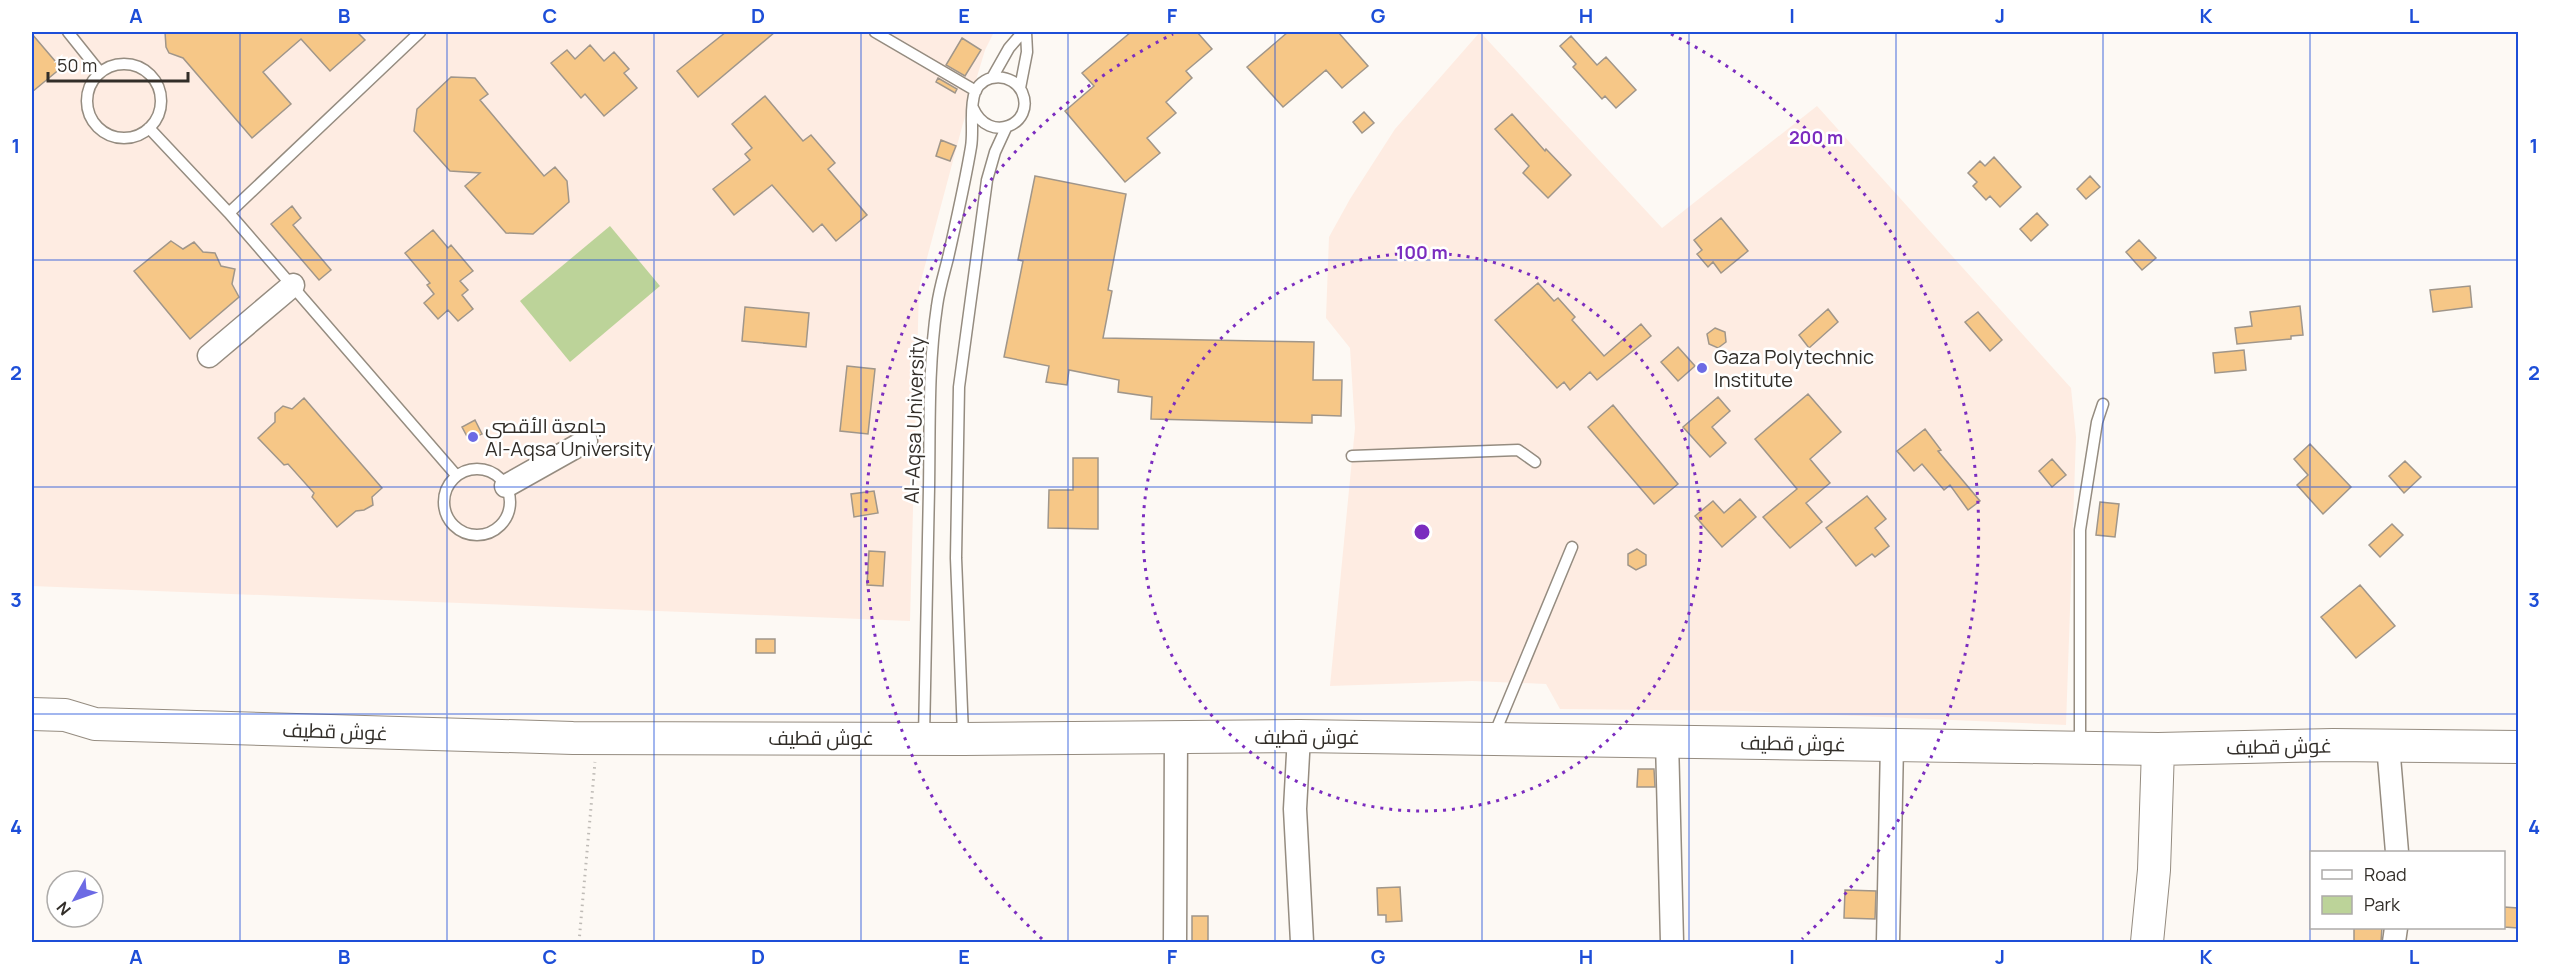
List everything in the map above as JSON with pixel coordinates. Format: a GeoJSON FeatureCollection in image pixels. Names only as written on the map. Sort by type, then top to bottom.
{"type":"FeatureCollection","features":[{"type":"Feature","properties":{"kind":"main road","name":"غوش قطيف"},"geometry":{"type":"LineString","coordinates":[[32,714],[65,715],[95,724],[597,738],[963,739],[1299,736],[2158,749],[2388,745],[2518,747]]}},
{"type":"Feature","properties":{"kind":"main road","name":"غوش قطيف"},"geometry":{"type":"LineString","coordinates":[[32,734],[68,731],[95,724]]}},
{"type":"Feature","properties":{"kind":"main road"},"geometry":{"type":"LineString","coordinates":[[2147,942],[2154,870],[2158,749]]}},
{"type":"Feature","properties":{"kind":"street"},"geometry":{"type":"LineString","coordinates":[[209,356],[293,285]]}},
{"type":"Feature","properties":{"kind":"street"},"geometry":{"type":"LineString","coordinates":[[506,486],[586,441]]}},
{"type":"Feature","properties":{"kind":"street"},"geometry":{"type":"LineString","coordinates":[[1175,942],[1176,736]]}},
{"type":"Feature","properties":{"kind":"street"},"geometry":{"type":"LineString","coordinates":[[1299,736],[1295,809],[1302,942]]}},
{"type":"Feature","properties":{"kind":"street"},"geometry":{"type":"LineString","coordinates":[[1667,740],[1672,942]]}},
{"type":"Feature","properties":{"kind":"street"},"geometry":{"type":"LineString","coordinates":[[1888,942],[1892,744]]}},
{"type":"Feature","properties":{"kind":"street"},"geometry":{"type":"LineString","coordinates":[[2388,745],[2397,851]]}},
{"type":"Feature","properties":{"kind":"lane"},"geometry":{"type":"LineString","coordinates":[[68,32],[100,72]]}},
{"type":"Feature","properties":{"kind":"lane"},"geometry":{"type":"LineString","coordinates":[[229,213],[420,32]]}},
{"type":"Feature","properties":{"kind":"lane"},"geometry":{"type":"LineString","coordinates":[[875,32],[976,92]]}},
{"type":"Feature","properties":{"kind":"lane"},"geometry":{"type":"LineString","coordinates":[[1024,32],[1027,52],[1020,88],[1025,103],[1023,111],[1020,118],[1006,128],[998,129],[984,124],[974,108],[976,92],[980,85],[992,78],[1009,48],[1024,32]]}},
{"type":"Feature","properties":{"kind":"lane"},"geometry":{"type":"LineString","coordinates":[[124,64],[136,66],[147,72],[155,82],[160,94],[159,112],[149,128],[140,135],[116,138],[96,126],[89,116],[86,104],[88,92],[100,72],[112,66],[124,64]]}},
{"type":"Feature","properties":{"kind":"lane"},"geometry":{"type":"LineString","coordinates":[[992,78],[1007,79],[1020,88]]}},
{"type":"Feature","properties":{"kind":"lane","name":"Al-Aqsa University"},"geometry":{"type":"LineString","coordinates":[[924,738],[933,341],[937,305],[971,146],[974,108]]}},
{"type":"Feature","properties":{"kind":"lane"},"geometry":{"type":"LineString","coordinates":[[149,128],[293,285],[456,475]]}},
{"type":"Feature","properties":{"kind":"lane"},"geometry":{"type":"LineString","coordinates":[[963,739],[956,558],[959,387],[987,180],[995,152],[1006,128]]}},
{"type":"Feature","properties":{"kind":"lane"},"geometry":{"type":"LineString","coordinates":[[2080,748],[2080,530],[2097,422],[2103,404]]}},
{"type":"Feature","properties":{"kind":"lane"},"geometry":{"type":"LineString","coordinates":[[1352,456],[1518,450],[1535,462]]}},
{"type":"Feature","properties":{"kind":"lane"},"geometry":{"type":"LineString","coordinates":[[483,469],[500,478],[506,486],[510,507],[500,526],[480,535],[469,535],[459,531],[451,524],[443,504],[449,483],[456,475],[465,470],[483,469]]}},
{"type":"Feature","properties":{"kind":"lane"},"geometry":{"type":"LineString","coordinates":[[1493,738],[1572,547]]}},
{"type":"Feature","properties":{"kind":"path"},"geometry":{"type":"LineString","coordinates":[[579,942],[597,738]]}},
{"type":"Feature","properties":{"kind":"shaded area","name":"جامعة الأقصى Al-Aqsa University"},"geometry":{"type":"Polygon","coordinates":[[[32,32],[994,32],[985,50],[962,127],[919,288],[910,621],[32,586],[32,32]]]}},
{"type":"Feature","properties":{"kind":"shaded area","name":"Gaza Polytechnic Institute"},"geometry":{"type":"Polygon","coordinates":[[[1480,32],[1662,228],[1817,106],[2071,388],[2076,437],[2066,725],[1743,711],[1560,709],[1546,684],[1472,681],[1330,686],[1355,428],[1350,348],[1326,318],[1329,237],[1350,199],[1395,129],[1480,32]]]}},
{"type":"Feature","properties":{"kind":"green space"},"geometry":{"type":"Polygon","coordinates":[[[610,226],[660,286],[570,362],[520,301],[610,226]]]}},
{"type":"Feature","properties":{"kind":"building"},"geometry":{"type":"Polygon","coordinates":[[[165,32],[357,32],[365,40],[330,71],[301,39],[263,72],[291,104],[252,138],[183,58],[169,53],[166,47],[165,32]]]}},
{"type":"Feature","properties":{"kind":"building"},"geometry":{"type":"Polygon","coordinates":[[[726,32],[775,32],[698,97],[677,71],[726,32]]]}},
{"type":"Feature","properties":{"kind":"building"},"geometry":{"type":"Polygon","coordinates":[[[1131,32],[1197,32],[1212,49],[1186,71],[1192,78],[1166,102],[1176,113],[1147,138],[1160,153],[1125,182],[1065,111],[1094,86],[1082,73],[1131,32]]]}},
{"type":"Feature","properties":{"kind":"building"},"geometry":{"type":"Polygon","coordinates":[[[1288,32],[1338,32],[1368,66],[1342,88],[1326,70],[1283,107],[1247,67],[1288,32]]]}},
{"type":"Feature","properties":{"kind":"building"},"geometry":{"type":"Polygon","coordinates":[[[32,34],[61,68],[32,92],[32,34]]]}},
{"type":"Feature","properties":{"kind":"building"},"geometry":{"type":"Polygon","coordinates":[[[1571,36],[1597,65],[1606,57],[1636,90],[1616,108],[1605,96],[1602,99],[1573,67],[1576,64],[1560,46],[1571,36]]]}},
{"type":"Feature","properties":{"kind":"building"},"geometry":{"type":"Polygon","coordinates":[[[962,38],[981,50],[965,76],[946,65],[962,38]]]}},
{"type":"Feature","properties":{"kind":"building"},"geometry":{"type":"Polygon","coordinates":[[[590,45],[604,61],[614,52],[629,69],[624,73],[637,88],[604,116],[585,94],[581,98],[551,63],[567,50],[575,59],[590,45]]]}},
{"type":"Feature","properties":{"kind":"building"},"geometry":{"type":"Polygon","coordinates":[[[451,77],[475,78],[488,94],[480,100],[544,176],[555,167],[567,181],[569,202],[533,234],[506,233],[465,186],[480,173],[450,171],[414,131],[417,109],[451,77]]]}},
{"type":"Feature","properties":{"kind":"building"},"geometry":{"type":"Polygon","coordinates":[[[938,78],[957,89],[955,93],[936,82],[938,78]]]}},
{"type":"Feature","properties":{"kind":"building"},"geometry":{"type":"Polygon","coordinates":[[[765,96],[803,141],[811,135],[835,163],[828,169],[867,215],[836,241],[822,224],[813,232],[772,185],[734,215],[713,189],[750,160],[745,154],[752,148],[732,124],[765,96]]]}},
{"type":"Feature","properties":{"kind":"building"},"geometry":{"type":"Polygon","coordinates":[[[1364,112],[1374,123],[1362,133],[1353,122],[1364,112]]]}},
{"type":"Feature","properties":{"kind":"building"},"geometry":{"type":"Polygon","coordinates":[[[1512,114],[1545,151],[1546,149],[1571,175],[1548,198],[1523,173],[1529,166],[1495,129],[1512,114]]]}},
{"type":"Feature","properties":{"kind":"building"},"geometry":{"type":"Polygon","coordinates":[[[941,140],[956,146],[950,161],[936,156],[941,140]]]}},
{"type":"Feature","properties":{"kind":"building"},"geometry":{"type":"Polygon","coordinates":[[[1994,157],[2021,187],[2000,207],[1990,196],[1986,200],[1973,186],[1977,182],[1968,173],[1980,161],[1985,166],[1994,157]]]}},
{"type":"Feature","properties":{"kind":"building"},"geometry":{"type":"Polygon","coordinates":[[[1035,176],[1126,194],[1108,290],[1112,291],[1103,338],[1314,342],[1313,380],[1342,380],[1341,416],[1312,415],[1312,423],[1151,419],[1152,397],[1118,392],[1119,380],[1069,370],[1067,385],[1046,382],[1049,366],[1004,357],[1023,261],[1018,260],[1035,176]]]}},
{"type":"Feature","properties":{"kind":"building"},"geometry":{"type":"Polygon","coordinates":[[[2090,176],[2100,187],[2086,199],[2077,189],[2090,176]]]}},
{"type":"Feature","properties":{"kind":"building"},"geometry":{"type":"Polygon","coordinates":[[[292,206],[301,218],[293,225],[331,270],[319,280],[271,224],[292,206]]]}},
{"type":"Feature","properties":{"kind":"building"},"geometry":{"type":"Polygon","coordinates":[[[2037,213],[2048,225],[2031,241],[2020,229],[2037,213]]]}},
{"type":"Feature","properties":{"kind":"building"},"geometry":{"type":"Polygon","coordinates":[[[1721,218],[1748,251],[1721,273],[1713,262],[1708,267],[1697,254],[1702,250],[1694,240],[1721,218]]]}},
{"type":"Feature","properties":{"kind":"building"},"geometry":{"type":"Polygon","coordinates":[[[433,230],[448,248],[451,245],[473,271],[460,281],[468,290],[462,295],[473,309],[458,321],[448,310],[438,319],[424,303],[434,294],[427,285],[430,283],[405,253],[433,230]]]}},
{"type":"Feature","properties":{"kind":"building"},"geometry":{"type":"Polygon","coordinates":[[[2139,240],[2156,258],[2142,270],[2126,252],[2139,240]]]}},
{"type":"Feature","properties":{"kind":"building"},"geometry":{"type":"Polygon","coordinates":[[[171,241],[183,249],[194,242],[203,252],[215,253],[221,266],[235,269],[232,284],[239,297],[190,339],[134,271],[171,241]]]}},
{"type":"Feature","properties":{"kind":"building"},"geometry":{"type":"Polygon","coordinates":[[[1538,283],[1554,301],[1558,298],[1575,317],[1572,320],[1604,356],[1641,324],[1651,336],[1597,380],[1590,372],[1570,390],[1564,382],[1557,388],[1495,320],[1538,283]]]}},
{"type":"Feature","properties":{"kind":"building"},"geometry":{"type":"Polygon","coordinates":[[[2470,286],[2472,307],[2433,312],[2430,290],[2470,286]]]}},
{"type":"Feature","properties":{"kind":"building"},"geometry":{"type":"Polygon","coordinates":[[[2300,306],[2303,335],[2291,336],[2291,339],[2237,344],[2235,328],[2252,326],[2250,312],[2300,306]]]}},
{"type":"Feature","properties":{"kind":"building"},"geometry":{"type":"Polygon","coordinates":[[[745,307],[809,313],[806,347],[742,341],[745,307]]]}},
{"type":"Feature","properties":{"kind":"building"},"geometry":{"type":"Polygon","coordinates":[[[1828,309],[1838,322],[1809,348],[1799,335],[1828,309]]]}},
{"type":"Feature","properties":{"kind":"building"},"geometry":{"type":"Polygon","coordinates":[[[1978,312],[2002,340],[1990,351],[1965,322],[1978,312]]]}},
{"type":"Feature","properties":{"kind":"building"},"geometry":{"type":"Polygon","coordinates":[[[1715,328],[1725,332],[1726,342],[1718,348],[1709,344],[1707,334],[1715,328]]]}},
{"type":"Feature","properties":{"kind":"building"},"geometry":{"type":"Polygon","coordinates":[[[1678,347],[1695,366],[1678,381],[1661,362],[1678,347]]]}},
{"type":"Feature","properties":{"kind":"building"},"geometry":{"type":"Polygon","coordinates":[[[2244,350],[2246,370],[2215,373],[2213,353],[2244,350]]]}},
{"type":"Feature","properties":{"kind":"building"},"geometry":{"type":"Polygon","coordinates":[[[847,366],[875,369],[868,434],[840,431],[847,366]]]}},
{"type":"Feature","properties":{"kind":"building"},"geometry":{"type":"Polygon","coordinates":[[[1808,394],[1841,432],[1810,459],[1830,483],[1806,503],[1822,522],[1790,548],[1763,517],[1797,489],[1755,439],[1808,394]]]}},
{"type":"Feature","properties":{"kind":"building"},"geometry":{"type":"Polygon","coordinates":[[[1718,397],[1730,411],[1712,427],[1726,443],[1710,457],[1683,427],[1718,397]]]}},
{"type":"Feature","properties":{"kind":"building"},"geometry":{"type":"Polygon","coordinates":[[[304,398],[382,488],[372,497],[373,505],[356,511],[337,527],[312,497],[314,493],[288,464],[284,465],[258,438],[275,422],[275,413],[283,406],[292,409],[304,398]]]}},
{"type":"Feature","properties":{"kind":"building"},"geometry":{"type":"Polygon","coordinates":[[[1613,405],[1678,484],[1654,504],[1588,427],[1613,405]]]}},
{"type":"Feature","properties":{"kind":"building"},"geometry":{"type":"Polygon","coordinates":[[[475,420],[482,434],[469,440],[462,427],[475,420]]]}},
{"type":"Feature","properties":{"kind":"building"},"geometry":{"type":"Polygon","coordinates":[[[1925,429],[1941,450],[1938,451],[1980,501],[1968,510],[1950,485],[1944,490],[1922,464],[1914,471],[1897,451],[1925,429]]]}},
{"type":"Feature","properties":{"kind":"building"},"geometry":{"type":"Polygon","coordinates":[[[2310,444],[2351,487],[2323,514],[2297,485],[2308,475],[2294,459],[2310,444]]]}},
{"type":"Feature","properties":{"kind":"building"},"geometry":{"type":"Polygon","coordinates":[[[1073,458],[1098,458],[1098,529],[1048,528],[1049,490],[1073,490],[1073,458]]]}},
{"type":"Feature","properties":{"kind":"building"},"geometry":{"type":"Polygon","coordinates":[[[2052,459],[2066,475],[2052,487],[2039,471],[2052,459]]]}},
{"type":"Feature","properties":{"kind":"building"},"geometry":{"type":"Polygon","coordinates":[[[2405,461],[2421,477],[2404,493],[2389,476],[2405,461]]]}},
{"type":"Feature","properties":{"kind":"building"},"geometry":{"type":"Polygon","coordinates":[[[874,491],[878,513],[854,517],[851,494],[874,491]]]}},
{"type":"Feature","properties":{"kind":"building"},"geometry":{"type":"Polygon","coordinates":[[[1867,496],[1886,519],[1875,528],[1889,546],[1875,557],[1872,554],[1856,566],[1826,528],[1867,496]]]}},
{"type":"Feature","properties":{"kind":"building"},"geometry":{"type":"Polygon","coordinates":[[[1740,499],[1756,517],[1722,547],[1695,516],[1713,501],[1724,513],[1740,499]]]}},
{"type":"Feature","properties":{"kind":"building"},"geometry":{"type":"Polygon","coordinates":[[[2100,502],[2119,504],[2115,537],[2096,535],[2100,502]]]}},
{"type":"Feature","properties":{"kind":"building"},"geometry":{"type":"Polygon","coordinates":[[[2392,524],[2403,535],[2380,557],[2369,545],[2392,524]]]}},
{"type":"Feature","properties":{"kind":"building"},"geometry":{"type":"Polygon","coordinates":[[[1637,549],[1646,555],[1646,565],[1636,570],[1628,565],[1628,554],[1637,549]]]}},
{"type":"Feature","properties":{"kind":"building"},"geometry":{"type":"Polygon","coordinates":[[[869,551],[885,552],[883,586],[867,585],[869,551]]]}},
{"type":"Feature","properties":{"kind":"building"},"geometry":{"type":"Polygon","coordinates":[[[2360,585],[2395,626],[2356,658],[2321,617],[2360,585]]]}},
{"type":"Feature","properties":{"kind":"building"},"geometry":{"type":"Polygon","coordinates":[[[756,639],[775,639],[775,653],[756,653],[756,639]]]}},
{"type":"Feature","properties":{"kind":"building"},"geometry":{"type":"Polygon","coordinates":[[[1638,769],[1654,769],[1655,787],[1637,787],[1638,769]]]}},
{"type":"Feature","properties":{"kind":"building"},"geometry":{"type":"Polygon","coordinates":[[[1400,887],[1402,921],[1386,922],[1386,915],[1378,915],[1377,888],[1400,887]]]}},
{"type":"Feature","properties":{"kind":"building"},"geometry":{"type":"Polygon","coordinates":[[[1845,890],[1876,891],[1875,919],[1844,918],[1845,890]]]}},
{"type":"Feature","properties":{"kind":"building"},"geometry":{"type":"Polygon","coordinates":[[[2505,907],[2518,908],[2518,928],[2505,927],[2505,907]]]}},
{"type":"Feature","properties":{"kind":"building"},"geometry":{"type":"Polygon","coordinates":[[[1192,916],[1208,916],[1208,941],[1192,941],[1192,916]]]}},
{"type":"Feature","properties":{"kind":"building"},"geometry":{"type":"Polygon","coordinates":[[[2354,929],[2382,929],[2381,942],[2354,942],[2354,929]]]}},
{"type":"Feature","properties":{"kind":"place","name":"Gaza Polytechnic Institute"},"geometry":{"type":"Point","coordinates":[1702,368]}},
{"type":"Feature","properties":{"kind":"place","name":"جامعة الأقصى Al-Aqsa University"},"geometry":{"type":"Point","coordinates":[473,437]}}]}
